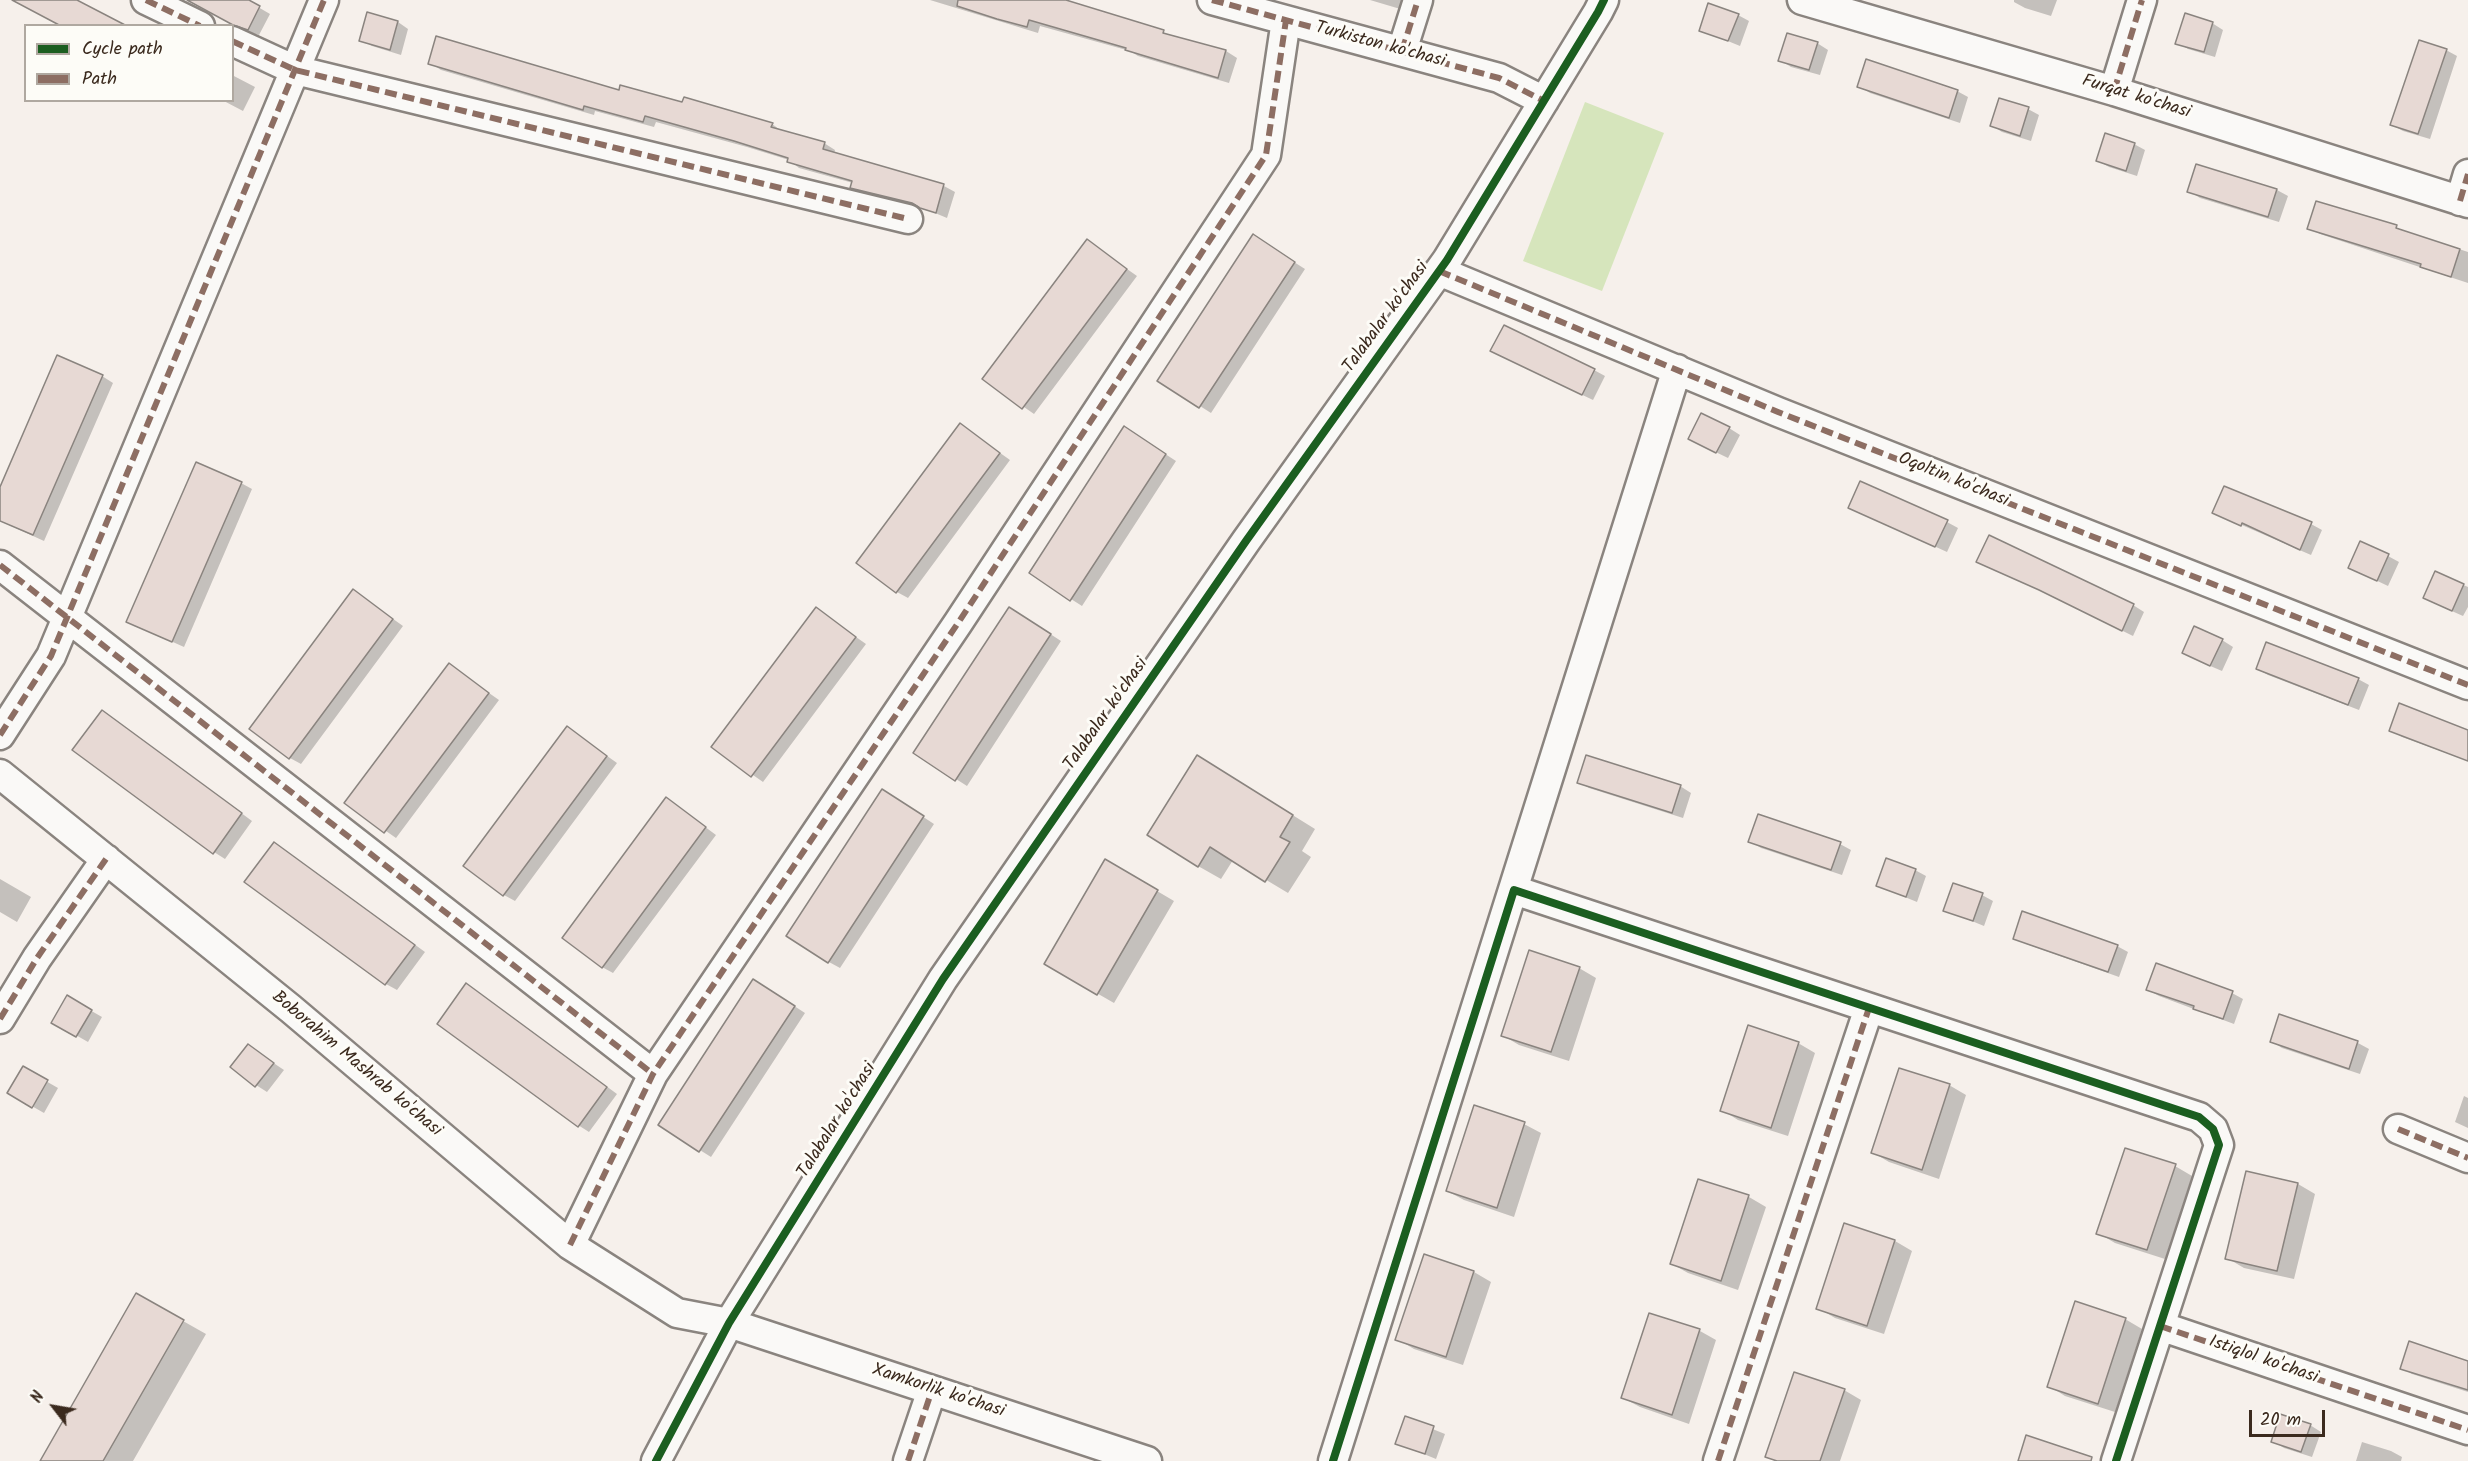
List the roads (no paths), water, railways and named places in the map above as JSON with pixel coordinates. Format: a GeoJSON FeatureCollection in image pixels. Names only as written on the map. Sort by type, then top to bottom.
{"type":"FeatureCollection","features":[{"type":"Feature","properties":{"kind":"street"},"geometry":{"type":"LineString","coordinates":[[146,0],[196,24]]}},
{"type":"Feature","properties":{"kind":"street"},"geometry":{"type":"LineString","coordinates":[[0,735],[51,656],[324,0]]}},
{"type":"Feature","properties":{"kind":"street","name":"Turkiston ko'chasi"},"geometry":{"type":"LineString","coordinates":[[1212,0],[1499,78],[1544,101]]}},
{"type":"Feature","properties":{"kind":"street"},"geometry":{"type":"LineString","coordinates":[[1401,51],[1418,0]]}},
{"type":"Feature","properties":{"kind":"street","name":"Talabalar ko'chasi"},"geometry":{"type":"LineString","coordinates":[[656,1461],[729,1323],[944,979],[1246,541],[1439,271],[1604,0]]}},
{"type":"Feature","properties":{"kind":"street","name":"Furqat ko'chasi"},"geometry":{"type":"LineString","coordinates":[[1802,0],[2465,193]]}},
{"type":"Feature","properties":{"kind":"street"},"geometry":{"type":"LineString","coordinates":[[2114,90],[2142,0]]}},
{"type":"Feature","properties":{"kind":"street"},"geometry":{"type":"LineString","coordinates":[[570,1245],[654,1074],[965,613],[1266,155],[1286,20]]}},
{"type":"Feature","properties":{"kind":"street"},"geometry":{"type":"LineString","coordinates":[[234,41],[295,70],[908,219]]}},
{"type":"Feature","properties":{"kind":"street","name":"Oqoltin ko'chasi"},"geometry":{"type":"LineString","coordinates":[[1439,271],[1677,369],[2468,685]]}},
{"type":"Feature","properties":{"kind":"street"},"geometry":{"type":"LineString","coordinates":[[1333,1461],[1677,369]]}},
{"type":"Feature","properties":{"kind":"street"},"geometry":{"type":"LineString","coordinates":[[0,565],[654,1074]]}},
{"type":"Feature","properties":{"kind":"street","name":"Boborahim Mashrab ko'chasi"},"geometry":{"type":"LineString","coordinates":[[0,774],[291,1009],[570,1245],[677,1313],[729,1323]]}},
{"type":"Feature","properties":{"kind":"street"},"geometry":{"type":"LineString","coordinates":[[0,1019],[37,958],[106,859]]}},
{"type":"Feature","properties":{"kind":"street"},"geometry":{"type":"LineString","coordinates":[[1514,890],[2199,1117],[2213,1129],[2219,1145],[2116,1461]]}},
{"type":"Feature","properties":{"kind":"street"},"geometry":{"type":"LineString","coordinates":[[1718,1461],[1869,1008]]}},
{"type":"Feature","properties":{"kind":"street"},"geometry":{"type":"LineString","coordinates":[[2398,1129],[2468,1158]]}},
{"type":"Feature","properties":{"kind":"street","name":"Xamkorlik ko'chasi"},"geometry":{"type":"LineString","coordinates":[[729,1323],[1147,1461]]}},
{"type":"Feature","properties":{"kind":"street","name":"Istiqlol ko'chasi"},"geometry":{"type":"LineString","coordinates":[[2160,1326],[2468,1430]]}},
{"type":"Feature","properties":{"kind":"street"},"geometry":{"type":"LineString","coordinates":[[908,1461],[932,1390]]}}]}
